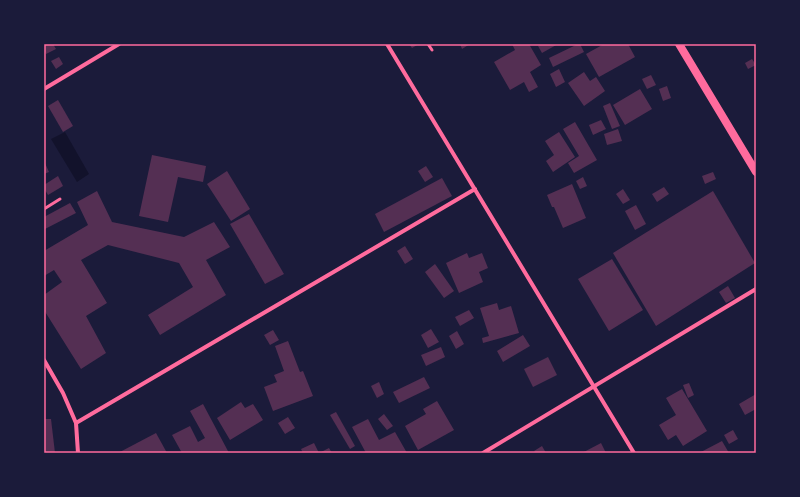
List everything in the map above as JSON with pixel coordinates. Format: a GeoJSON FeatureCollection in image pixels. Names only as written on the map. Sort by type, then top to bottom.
{"type":"FeatureCollection","features":[{"type":"Feature","properties":{"kind":"main road"},"geometry":{"type":"LineString","coordinates":[[679,44],[756,172]]}},
{"type":"Feature","properties":{"kind":"street"},"geometry":{"type":"LineString","coordinates":[[44,89],[118,44]]}},
{"type":"Feature","properties":{"kind":"street"},"geometry":{"type":"LineString","coordinates":[[387,44],[634,453]]}},
{"type":"Feature","properties":{"kind":"street"},"geometry":{"type":"LineString","coordinates":[[76,423],[474,189]]}},
{"type":"Feature","properties":{"kind":"street"},"geometry":{"type":"LineString","coordinates":[[483,453],[756,289]]}},
{"type":"Feature","properties":{"kind":"street"},"geometry":{"type":"LineString","coordinates":[[44,360],[63,393],[76,423],[78,453]]}},
{"type":"Feature","properties":{"kind":"lane"},"geometry":{"type":"LineString","coordinates":[[428,44],[432,50]]}},
{"type":"Feature","properties":{"kind":"lane"},"geometry":{"type":"LineString","coordinates":[[44,209],[60,199]]}},
{"type":"Feature","properties":{"kind":"shaded area"},"geometry":{"type":"Polygon","coordinates":[[[65,132],[89,174],[77,182],[51,139],[65,132]]]}},
{"type":"Feature","properties":{"kind":"building"},"geometry":{"type":"Polygon","coordinates":[[[44,44],[53,44],[56,49],[46,54],[44,44]]]}},
{"type":"Feature","properties":{"kind":"building"},"geometry":{"type":"Polygon","coordinates":[[[409,44],[419,44],[412,48],[409,44]]]}},
{"type":"Feature","properties":{"kind":"building"},"geometry":{"type":"Polygon","coordinates":[[[460,44],[470,44],[462,49],[460,44]]]}},
{"type":"Feature","properties":{"kind":"building"},"geometry":{"type":"Polygon","coordinates":[[[512,44],[529,44],[541,65],[530,72],[538,87],[529,92],[524,82],[510,90],[494,62],[515,50],[512,44]]]}},
{"type":"Feature","properties":{"kind":"building"},"geometry":{"type":"Polygon","coordinates":[[[542,44],[558,44],[542,53],[538,46],[542,44]]]}},
{"type":"Feature","properties":{"kind":"building"},"geometry":{"type":"Polygon","coordinates":[[[580,44],[584,52],[553,67],[549,58],[580,44]]]}},
{"type":"Feature","properties":{"kind":"building"},"geometry":{"type":"Polygon","coordinates":[[[604,44],[628,44],[635,57],[599,77],[586,54],[604,44]]]}},
{"type":"Feature","properties":{"kind":"building"},"geometry":{"type":"Polygon","coordinates":[[[59,57],[63,64],[56,69],[51,61],[59,57]]]}},
{"type":"Feature","properties":{"kind":"building"},"geometry":{"type":"Polygon","coordinates":[[[752,59],[756,65],[748,69],[745,63],[752,59]]]}},
{"type":"Feature","properties":{"kind":"building"},"geometry":{"type":"Polygon","coordinates":[[[559,69],[565,82],[556,87],[550,74],[559,69]]]}},
{"type":"Feature","properties":{"kind":"building"},"geometry":{"type":"Polygon","coordinates":[[[584,72],[590,81],[596,77],[605,91],[584,106],[568,83],[584,72]]]}},
{"type":"Feature","properties":{"kind":"building"},"geometry":{"type":"Polygon","coordinates":[[[651,75],[656,85],[647,89],[642,79],[651,75]]]}},
{"type":"Feature","properties":{"kind":"building"},"geometry":{"type":"Polygon","coordinates":[[[667,86],[671,98],[663,101],[659,89],[667,86]]]}},
{"type":"Feature","properties":{"kind":"building"},"geometry":{"type":"Polygon","coordinates":[[[640,89],[652,109],[625,125],[613,105],[640,89]]]}},
{"type":"Feature","properties":{"kind":"building"},"geometry":{"type":"Polygon","coordinates":[[[58,100],[73,126],[63,132],[48,106],[58,100]]]}},
{"type":"Feature","properties":{"kind":"building"},"geometry":{"type":"Polygon","coordinates":[[[610,103],[620,126],[612,129],[603,106],[610,103]]]}},
{"type":"Feature","properties":{"kind":"building"},"geometry":{"type":"Polygon","coordinates":[[[601,120],[606,129],[593,135],[589,125],[601,120]]]}},
{"type":"Feature","properties":{"kind":"building"},"geometry":{"type":"Polygon","coordinates":[[[575,122],[597,160],[574,173],[568,163],[579,156],[563,129],[575,122]]]}},
{"type":"Feature","properties":{"kind":"building"},"geometry":{"type":"Polygon","coordinates":[[[618,129],[622,141],[607,145],[604,134],[618,129]]]}},
{"type":"Feature","properties":{"kind":"building"},"geometry":{"type":"Polygon","coordinates":[[[559,132],[575,157],[553,172],[546,161],[554,155],[545,141],[559,132]]]}},
{"type":"Feature","properties":{"kind":"building"},"geometry":{"type":"Polygon","coordinates":[[[152,155],[206,166],[203,182],[178,177],[168,222],[139,216],[152,155]]]}},
{"type":"Feature","properties":{"kind":"building"},"geometry":{"type":"Polygon","coordinates":[[[44,161],[49,172],[44,174],[44,161]]]}},
{"type":"Feature","properties":{"kind":"building"},"geometry":{"type":"Polygon","coordinates":[[[426,166],[433,177],[425,182],[418,171],[426,166]]]}},
{"type":"Feature","properties":{"kind":"building"},"geometry":{"type":"Polygon","coordinates":[[[227,171],[250,209],[231,221],[207,184],[227,171]]]}},
{"type":"Feature","properties":{"kind":"building"},"geometry":{"type":"Polygon","coordinates":[[[713,172],[716,179],[705,184],[702,176],[713,172]]]}},
{"type":"Feature","properties":{"kind":"building"},"geometry":{"type":"Polygon","coordinates":[[[58,176],[63,186],[48,195],[44,185],[58,176]]]}},
{"type":"Feature","properties":{"kind":"building"},"geometry":{"type":"Polygon","coordinates":[[[583,177],[587,186],[580,189],[576,181],[583,177]]]}},
{"type":"Feature","properties":{"kind":"building"},"geometry":{"type":"Polygon","coordinates":[[[442,178],[452,196],[384,232],[375,214],[442,178]]]}},
{"type":"Feature","properties":{"kind":"building"},"geometry":{"type":"Polygon","coordinates":[[[572,184],[586,218],[563,228],[547,195],[572,184]]]}},
{"type":"Feature","properties":{"kind":"building"},"geometry":{"type":"Polygon","coordinates":[[[664,187],[669,194],[657,202],[652,194],[664,187]]]}},
{"type":"Feature","properties":{"kind":"building"},"geometry":{"type":"Polygon","coordinates":[[[623,189],[630,200],[623,204],[616,194],[623,189]]]}},
{"type":"Feature","properties":{"kind":"building"},"geometry":{"type":"Polygon","coordinates":[[[97,191],[112,222],[184,237],[214,222],[230,247],[206,260],[226,295],[160,335],[148,315],[193,287],[179,263],[108,245],[81,260],[107,303],[86,316],[106,353],[81,369],[44,310],[44,295],[62,282],[54,270],[44,276],[44,251],[88,225],[77,202],[97,191]]]}},
{"type":"Feature","properties":{"kind":"building"},"geometry":{"type":"Polygon","coordinates":[[[713,191],[755,263],[656,326],[613,253],[713,191]]]}},
{"type":"Feature","properties":{"kind":"building"},"geometry":{"type":"Polygon","coordinates":[[[70,203],[76,213],[45,229],[44,217],[70,203]]]}},
{"type":"Feature","properties":{"kind":"building"},"geometry":{"type":"Polygon","coordinates":[[[636,205],[646,224],[635,230],[625,211],[636,205]]]}},
{"type":"Feature","properties":{"kind":"building"},"geometry":{"type":"Polygon","coordinates":[[[249,214],[284,274],[265,284],[230,224],[249,214]]]}},
{"type":"Feature","properties":{"kind":"building"},"geometry":{"type":"Polygon","coordinates":[[[405,246],[413,259],[405,264],[397,251],[405,246]]]}},
{"type":"Feature","properties":{"kind":"building"},"geometry":{"type":"Polygon","coordinates":[[[467,253],[469,258],[482,253],[488,268],[479,272],[483,282],[459,293],[446,263],[467,253]]]}},
{"type":"Feature","properties":{"kind":"building"},"geometry":{"type":"Polygon","coordinates":[[[612,259],[643,310],[609,331],[578,279],[612,259]]]}},
{"type":"Feature","properties":{"kind":"building"},"geometry":{"type":"Polygon","coordinates":[[[435,264],[454,291],[444,298],[425,272],[435,264]]]}},
{"type":"Feature","properties":{"kind":"building"},"geometry":{"type":"Polygon","coordinates":[[[728,286],[735,298],[726,303],[719,292],[728,286]]]}},
{"type":"Feature","properties":{"kind":"building"},"geometry":{"type":"Polygon","coordinates":[[[497,303],[499,310],[511,306],[519,333],[483,343],[482,338],[489,336],[480,308],[497,303]]]}},
{"type":"Feature","properties":{"kind":"building"},"geometry":{"type":"Polygon","coordinates":[[[469,310],[474,318],[460,326],[455,317],[469,310]]]}},
{"type":"Feature","properties":{"kind":"building"},"geometry":{"type":"Polygon","coordinates":[[[431,329],[439,342],[428,348],[421,335],[431,329]]]}},
{"type":"Feature","properties":{"kind":"building"},"geometry":{"type":"Polygon","coordinates":[[[273,330],[279,340],[270,345],[264,335],[273,330]]]}},
{"type":"Feature","properties":{"kind":"building"},"geometry":{"type":"Polygon","coordinates":[[[457,331],[464,344],[456,349],[449,336],[457,331]]]}},
{"type":"Feature","properties":{"kind":"building"},"geometry":{"type":"Polygon","coordinates":[[[523,335],[530,346],[503,362],[497,351],[523,335]]]}},
{"type":"Feature","properties":{"kind":"building"},"geometry":{"type":"Polygon","coordinates":[[[288,341],[300,372],[303,371],[313,396],[273,411],[264,387],[277,382],[274,375],[284,371],[275,346],[288,341]]]}},
{"type":"Feature","properties":{"kind":"building"},"geometry":{"type":"Polygon","coordinates":[[[441,347],[445,357],[426,366],[421,355],[441,347]]]}},
{"type":"Feature","properties":{"kind":"building"},"geometry":{"type":"Polygon","coordinates":[[[548,357],[557,375],[533,387],[524,369],[548,357]]]}},
{"type":"Feature","properties":{"kind":"building"},"geometry":{"type":"Polygon","coordinates":[[[424,377],[430,388],[399,403],[393,392],[424,377]]]}},
{"type":"Feature","properties":{"kind":"building"},"geometry":{"type":"Polygon","coordinates":[[[379,382],[384,394],[377,398],[371,386],[379,382]]]}},
{"type":"Feature","properties":{"kind":"building"},"geometry":{"type":"Polygon","coordinates":[[[689,383],[694,395],[688,398],[683,385],[689,383]]]}},
{"type":"Feature","properties":{"kind":"building"},"geometry":{"type":"Polygon","coordinates":[[[682,389],[707,431],[683,446],[676,435],[668,440],[659,425],[676,415],[666,398],[682,389]]]}},
{"type":"Feature","properties":{"kind":"building"},"geometry":{"type":"Polygon","coordinates":[[[756,394],[756,409],[745,415],[739,404],[756,394]]]}},
{"type":"Feature","properties":{"kind":"building"},"geometry":{"type":"Polygon","coordinates":[[[437,401],[454,430],[418,450],[405,426],[426,414],[423,409],[437,401]]]}},
{"type":"Feature","properties":{"kind":"building"},"geometry":{"type":"Polygon","coordinates":[[[241,402],[245,408],[253,404],[263,420],[230,440],[217,418],[241,402]]]}},
{"type":"Feature","properties":{"kind":"building"},"geometry":{"type":"Polygon","coordinates":[[[203,404],[229,453],[182,453],[172,435],[190,426],[198,442],[205,438],[190,411],[203,404]]]}},
{"type":"Feature","properties":{"kind":"building"},"geometry":{"type":"Polygon","coordinates":[[[336,412],[355,446],[350,449],[330,415],[336,412]]]}},
{"type":"Feature","properties":{"kind":"building"},"geometry":{"type":"Polygon","coordinates":[[[384,414],[393,426],[387,430],[378,419],[384,414]]]}},
{"type":"Feature","properties":{"kind":"building"},"geometry":{"type":"Polygon","coordinates":[[[288,417],[295,428],[285,434],[278,423],[288,417]]]}},
{"type":"Feature","properties":{"kind":"building"},"geometry":{"type":"Polygon","coordinates":[[[44,419],[51,419],[55,453],[44,453],[44,419]]]}},
{"type":"Feature","properties":{"kind":"building"},"geometry":{"type":"Polygon","coordinates":[[[368,419],[379,440],[395,432],[407,453],[366,453],[352,427],[368,419]]]}},
{"type":"Feature","properties":{"kind":"building"},"geometry":{"type":"Polygon","coordinates":[[[733,430],[738,439],[729,444],[724,435],[733,430]]]}},
{"type":"Feature","properties":{"kind":"building"},"geometry":{"type":"Polygon","coordinates":[[[156,433],[167,453],[118,453],[156,433]]]}},
{"type":"Feature","properties":{"kind":"building"},"geometry":{"type":"Polygon","coordinates":[[[722,441],[729,453],[699,453],[722,441]]]}},
{"type":"Feature","properties":{"kind":"building"},"geometry":{"type":"Polygon","coordinates":[[[314,443],[319,453],[303,453],[301,449],[314,443]]]}},
{"type":"Feature","properties":{"kind":"building"},"geometry":{"type":"Polygon","coordinates":[[[601,443],[606,453],[582,453],[601,443]]]}},
{"type":"Feature","properties":{"kind":"building"},"geometry":{"type":"Polygon","coordinates":[[[542,446],[546,453],[536,453],[534,451],[542,446]]]}},
{"type":"Feature","properties":{"kind":"building"},"geometry":{"type":"Polygon","coordinates":[[[329,448],[332,453],[319,453],[329,448]]]}}]}
